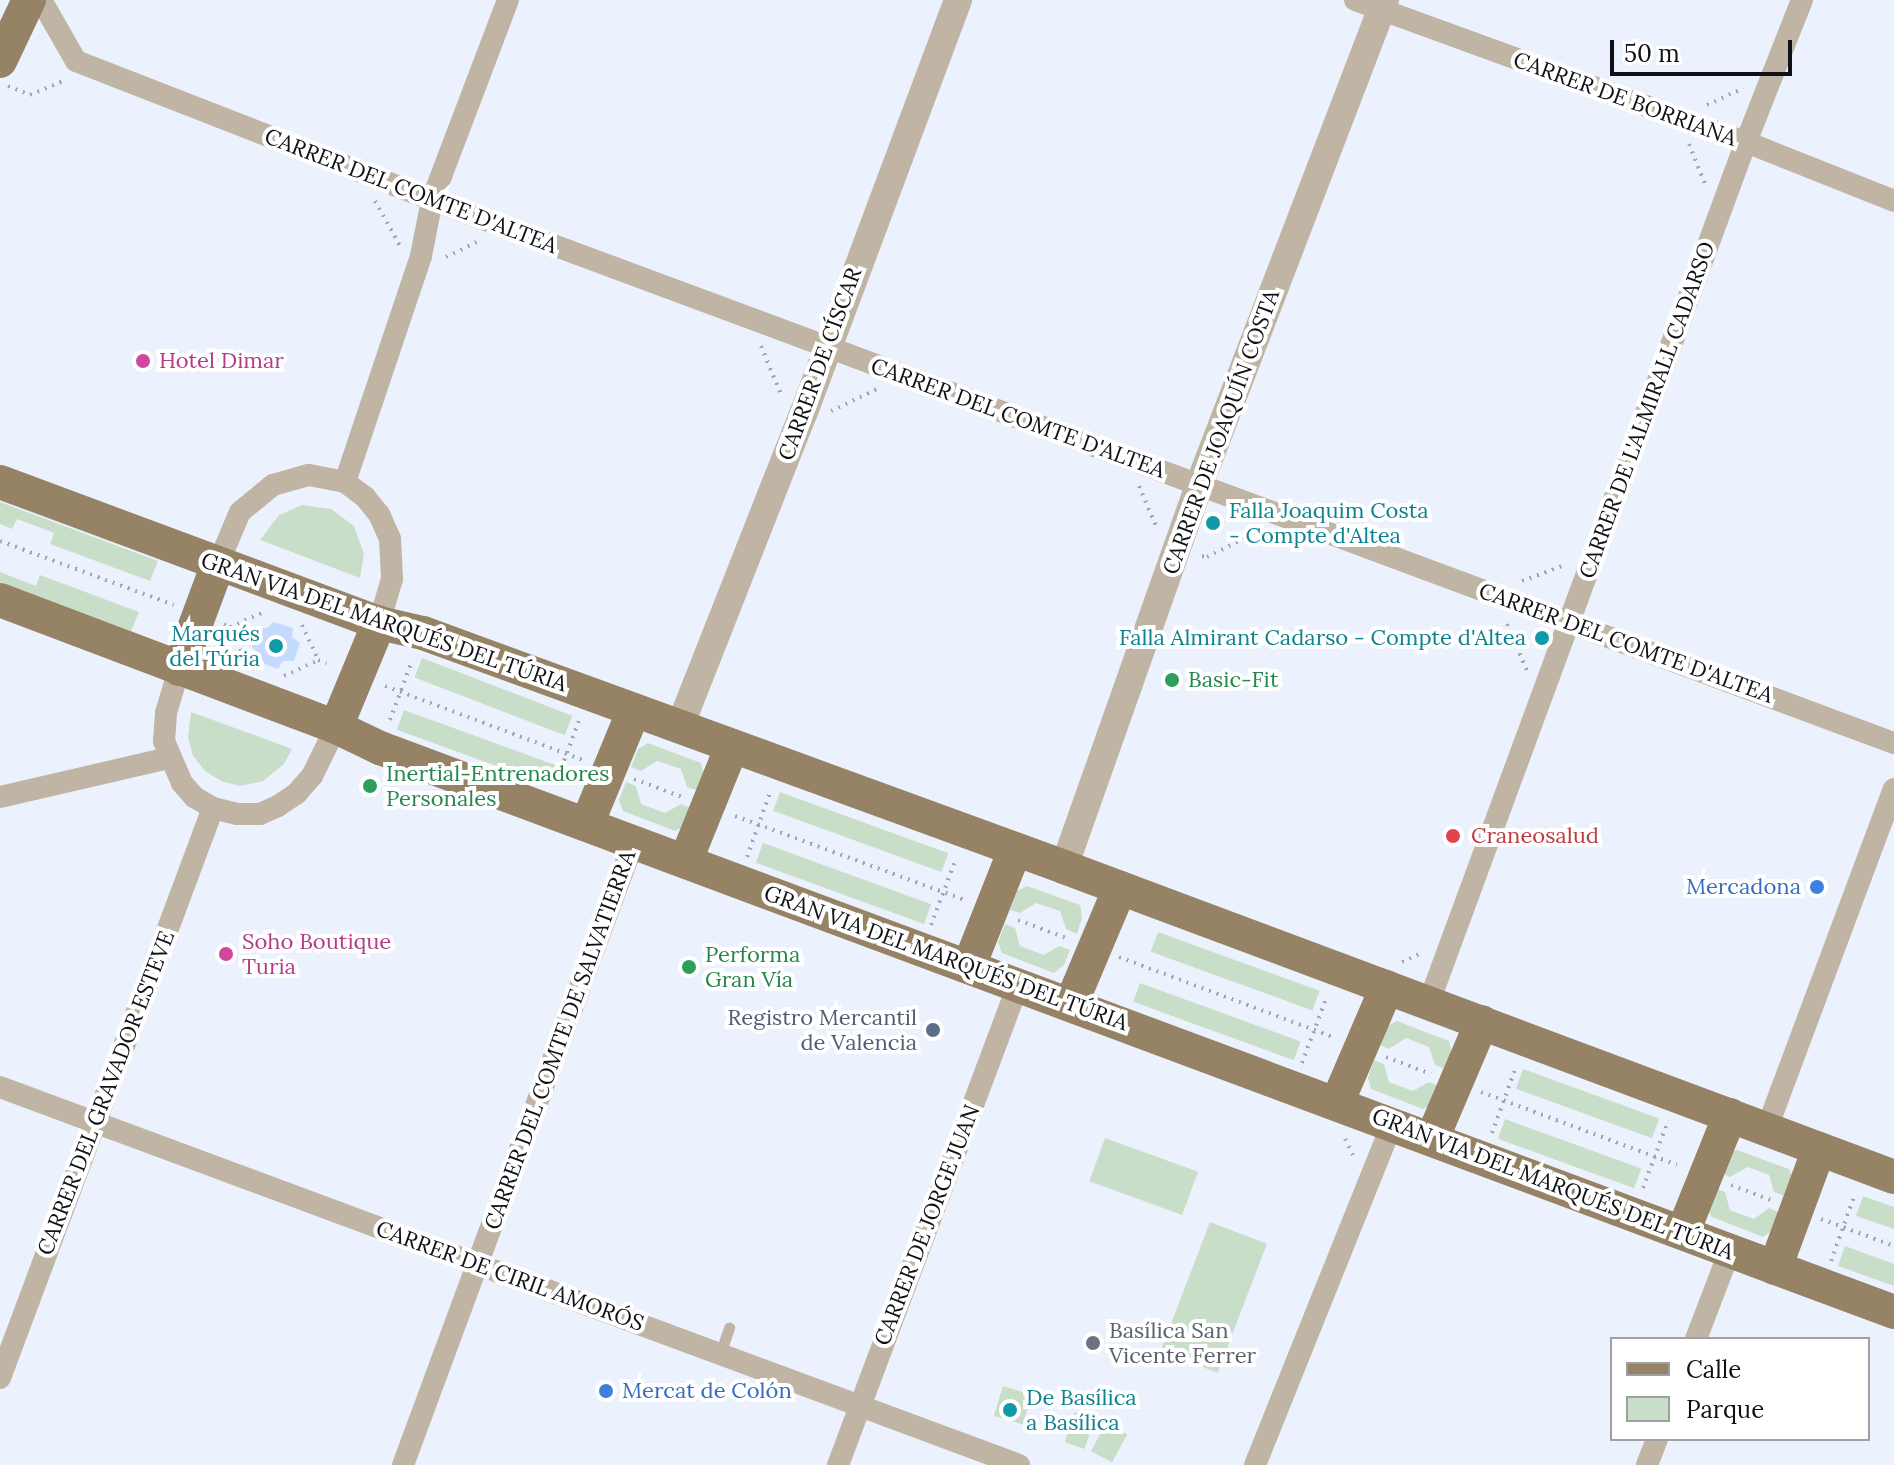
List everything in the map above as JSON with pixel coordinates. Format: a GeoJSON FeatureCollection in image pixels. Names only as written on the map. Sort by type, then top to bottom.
{"type":"FeatureCollection","features":[{"type":"Feature","properties":{"kind":"main road"},"geometry":{"type":"LineString","coordinates":[[5,75],[29,0]]}},
{"type":"Feature","properties":{"kind":"main road","name":"GRAN VIA DEL MARQUÉS DEL TÚRIA"},"geometry":{"type":"LineString","coordinates":[[0,482],[379,623],[423,633],[680,726],[1894,1177]]}},
{"type":"Feature","properties":{"kind":"main road"},"geometry":{"type":"LineString","coordinates":[[179,669],[218,564]]}},
{"type":"Feature","properties":{"kind":"main road","name":"GRAN VIA DEL MARQUÉS DEL TÚRIA"},"geometry":{"type":"LineString","coordinates":[[0,600],[336,727],[380,748],[1894,1312]]}},
{"type":"Feature","properties":{"kind":"main road"},"geometry":{"type":"LineString","coordinates":[[336,727],[379,623]]}},
{"type":"Feature","properties":{"kind":"main road"},"geometry":{"type":"LineString","coordinates":[[587,824],[634,710]]}},
{"type":"Feature","properties":{"kind":"main road"},"geometry":{"type":"LineString","coordinates":[[686,860],[732,746]]}},
{"type":"Feature","properties":{"kind":"main road"},"geometry":{"type":"LineString","coordinates":[[969,966],[1015,850]]}},
{"type":"Feature","properties":{"kind":"main road"},"geometry":{"type":"LineString","coordinates":[[1071,1004],[1120,888]]}},
{"type":"Feature","properties":{"kind":"main road"},"geometry":{"type":"LineString","coordinates":[[1331,1101],[1381,985]]}},
{"type":"Feature","properties":{"kind":"main road"},"geometry":{"type":"LineString","coordinates":[[1432,1139],[1482,1022]]}},
{"type":"Feature","properties":{"kind":"main road"},"geometry":{"type":"LineString","coordinates":[[1683,1232],[1730,1115]]}},
{"type":"Feature","properties":{"kind":"main road"},"geometry":{"type":"LineString","coordinates":[[1775,1268],[1819,1149]]}},
{"type":"Feature","properties":{"kind":"street","name":"CARRER DEL COMTE D'ALTEA"},"geometry":{"type":"LineString","coordinates":[[41,0],[76,61],[432,200],[1894,743]]}},
{"type":"Feature","properties":{"kind":"street"},"geometry":{"type":"LineString","coordinates":[[345,482],[421,256],[432,200],[508,0]]}},
{"type":"Feature","properties":{"kind":"street","name":"CARRER DE CÍSCAR"},"geometry":{"type":"LineString","coordinates":[[680,726],[804,412],[826,346],[958,0]]}},
{"type":"Feature","properties":{"kind":"street","name":"CARRER DE L'ALMIRALL CADARSO"},"geometry":{"type":"LineString","coordinates":[[1429,1002],[1746,142],[1802,0]]}},
{"type":"Feature","properties":{"kind":"street","name":"CARRER DE BORRIANA"},"geometry":{"type":"LineString","coordinates":[[1374,3],[1746,142],[1894,201]]}},
{"type":"Feature","properties":{"kind":"street","name":"CARRER DE JOAQUÍN COSTA"},"geometry":{"type":"LineString","coordinates":[[1064,867],[1374,3]]}},
{"type":"Feature","properties":{"kind":"street"},"geometry":{"type":"LineString","coordinates":[[218,564],[240,512],[273,485],[309,475],[345,482],[365,497],[379,514],[390,539],[392,579],[379,623]]}},
{"type":"Feature","properties":{"kind":"street"},"geometry":{"type":"LineString","coordinates":[[179,669],[163,726],[169,758],[194,797],[213,808],[237,814],[260,814],[278,806],[297,793],[312,776],[336,727]]}},
{"type":"Feature","properties":{"kind":"street"},"geometry":{"type":"LineString","coordinates":[[0,797],[169,758]]}},
{"type":"Feature","properties":{"kind":"street"},"geometry":{"type":"LineString","coordinates":[[1767,1128],[1894,789]]}},
{"type":"Feature","properties":{"kind":"street","name":"CARRER DEL GRAVADOR ESTEVE"},"geometry":{"type":"LineString","coordinates":[[0,1378],[213,808]]}},
{"type":"Feature","properties":{"kind":"street","name":"CARRER DEL COMTE DE SALVATIERRA"},"geometry":{"type":"LineString","coordinates":[[403,1465],[634,841]]}},
{"type":"Feature","properties":{"kind":"street","name":"CARRER DE JORGE JUAN"},"geometry":{"type":"LineString","coordinates":[[838,1465],[1018,985]]}},
{"type":"Feature","properties":{"kind":"street","name":"CARRER DE CIRIL AMORÓS"},"geometry":{"type":"LineString","coordinates":[[0,1087],[1019,1465]]}},
{"type":"Feature","properties":{"kind":"street"},"geometry":{"type":"LineString","coordinates":[[1255,1465],[1392,1124]]}},
{"type":"Feature","properties":{"kind":"street"},"geometry":{"type":"LineString","coordinates":[[1697,1337],[1730,1250]]}},
{"type":"Feature","properties":{"kind":"street"},"geometry":{"type":"LineString","coordinates":[[1647,1465],[1656,1441]]}},
{"type":"Feature","properties":{"kind":"lane"},"geometry":{"type":"LineString","coordinates":[[720,1354],[729,1328]]}},
{"type":"Feature","properties":{"kind":"path"},"geometry":{"type":"LineString","coordinates":[[5,75],[30,95],[70,78]]}},
{"type":"Feature","properties":{"kind":"path"},"geometry":{"type":"LineString","coordinates":[[367,189],[400,246],[421,256],[439,260],[480,240]]}},
{"type":"Feature","properties":{"kind":"path"},"geometry":{"type":"LineString","coordinates":[[758,339],[786,406],[820,417],[885,386]]}},
{"type":"Feature","properties":{"kind":"path"},"geometry":{"type":"LineString","coordinates":[[1135,477],[1164,546],[1207,557],[1266,527]]}},
{"type":"Feature","properties":{"kind":"path"},"geometry":{"type":"LineString","coordinates":[[0,541],[175,606]]}},
{"type":"Feature","properties":{"kind":"path"},"geometry":{"type":"LineString","coordinates":[[230,627],[271,609]]}},
{"type":"Feature","properties":{"kind":"path"},"geometry":{"type":"LineString","coordinates":[[299,618],[318,660],[326,663]]}},
{"type":"Feature","properties":{"kind":"path"},"geometry":{"type":"LineString","coordinates":[[1505,620],[1532,682]]}},
{"type":"Feature","properties":{"kind":"path"},"geometry":{"type":"LineString","coordinates":[[218,622],[230,627],[249,667]]}},
{"type":"Feature","properties":{"kind":"path"},"geometry":{"type":"LineString","coordinates":[[388,726],[414,655]]}},
{"type":"Feature","properties":{"kind":"path"},"geometry":{"type":"LineString","coordinates":[[279,678],[318,660]]}},
{"type":"Feature","properties":{"kind":"path"},"geometry":{"type":"LineString","coordinates":[[379,684],[587,761]]}},
{"type":"Feature","properties":{"kind":"path"},"geometry":{"type":"LineString","coordinates":[[554,789],[580,718]]}},
{"type":"Feature","properties":{"kind":"path"},"geometry":{"type":"LineString","coordinates":[[628,777],[694,801]]}},
{"type":"Feature","properties":{"kind":"path"},"geometry":{"type":"LineString","coordinates":[[746,859],[772,789]]}},
{"type":"Feature","properties":{"kind":"path"},"geometry":{"type":"LineString","coordinates":[[735,816],[967,901]]}},
{"type":"Feature","properties":{"kind":"path"},"geometry":{"type":"LineString","coordinates":[[930,927],[956,857]]}},
{"type":"Feature","properties":{"kind":"path"},"geometry":{"type":"LineString","coordinates":[[1008,916],[1074,941]]}},
{"type":"Feature","properties":{"kind":"path"},"geometry":{"type":"LineString","coordinates":[[1381,985],[1380,972],[1430,949]]}},
{"type":"Feature","properties":{"kind":"path"},"geometry":{"type":"LineString","coordinates":[[1113,955],[1338,1039]]}},
{"type":"Feature","properties":{"kind":"path"},"geometry":{"type":"LineString","coordinates":[[1301,1065],[1327,995]]}},
{"type":"Feature","properties":{"kind":"path"},"geometry":{"type":"LineString","coordinates":[[1377,1054],[1442,1078]]}},
{"type":"Feature","properties":{"kind":"path"},"geometry":{"type":"LineString","coordinates":[[1491,1136],[1516,1066]]}},
{"type":"Feature","properties":{"kind":"path"},"geometry":{"type":"LineString","coordinates":[[1479,1092],[1677,1165]]}},
{"type":"Feature","properties":{"kind":"path"},"geometry":{"type":"LineString","coordinates":[[1331,1101],[1368,1184]]}},
{"type":"Feature","properties":{"kind":"path"},"geometry":{"type":"LineString","coordinates":[[1642,1190],[1668,1121]]}},
{"type":"Feature","properties":{"kind":"path"},"geometry":{"type":"LineString","coordinates":[[1717,1180],[1784,1205]]}},
{"type":"Feature","properties":{"kind":"path"},"geometry":{"type":"LineString","coordinates":[[1830,1263],[1855,1193]]}},
{"type":"Feature","properties":{"kind":"path"},"geometry":{"type":"LineString","coordinates":[[1819,1218],[1894,1246]]}},
{"type":"Feature","properties":{"kind":"green space"},"geometry":{"type":"Polygon","coordinates":[[[0,502],[158,561],[150,581],[50,544],[54,533],[17,519],[12,529],[0,524],[0,502]]]}},
{"type":"Feature","properties":{"kind":"green space"},"geometry":{"type":"Polygon","coordinates":[[[302,505],[331,509],[354,526],[364,554],[360,578],[260,540],[279,515],[302,505]]]}},
{"type":"Feature","properties":{"kind":"green space"},"geometry":{"type":"Polygon","coordinates":[[[0,572],[36,586],[40,575],[139,612],[131,631],[0,582],[0,572]]]}},
{"type":"Feature","properties":{"kind":"green space"},"geometry":{"type":"Polygon","coordinates":[[[422,658],[572,716],[565,735],[414,678],[422,658]]]}},
{"type":"Feature","properties":{"kind":"green space"},"geometry":{"type":"Polygon","coordinates":[[[404,710],[555,765],[548,785],[397,730],[404,710]]]}},
{"type":"Feature","properties":{"kind":"green space"},"geometry":{"type":"Polygon","coordinates":[[[191,712],[292,749],[284,764],[263,781],[240,786],[221,781],[205,771],[193,756],[188,737],[191,712]]]}},
{"type":"Feature","properties":{"kind":"green space"},"geometry":{"type":"Polygon","coordinates":[[[648,743],[701,763],[704,776],[698,791],[687,787],[681,769],[657,761],[641,771],[631,767],[638,749],[648,743]]]}},
{"type":"Feature","properties":{"kind":"green space"},"geometry":{"type":"Polygon","coordinates":[[[626,782],[636,786],[641,804],[665,813],[681,804],[691,808],[681,828],[675,831],[623,811],[619,800],[626,782]]]}},
{"type":"Feature","properties":{"kind":"green space"},"geometry":{"type":"Polygon","coordinates":[[[780,792],[948,853],[941,872],[773,811],[780,792]]]}},
{"type":"Feature","properties":{"kind":"green space"},"geometry":{"type":"Polygon","coordinates":[[[763,843],[931,904],[924,924],[756,863],[763,843]]]}},
{"type":"Feature","properties":{"kind":"green space"},"geometry":{"type":"Polygon","coordinates":[[[1027,886],[1080,905],[1082,918],[1077,934],[1066,929],[1060,911],[1036,903],[1020,913],[1010,910],[1017,891],[1027,886]]]}},
{"type":"Feature","properties":{"kind":"green space"},"geometry":{"type":"Polygon","coordinates":[[[1005,924],[1015,928],[1020,946],[1044,955],[1059,946],[1070,950],[1064,965],[1054,973],[1002,953],[998,942],[1005,924]]]}},
{"type":"Feature","properties":{"kind":"green space"},"geometry":{"type":"Polygon","coordinates":[[[1158,932],[1320,991],[1312,1011],[1151,952],[1158,932]]]}},
{"type":"Feature","properties":{"kind":"green space"},"geometry":{"type":"Polygon","coordinates":[[[1140,983],[1301,1041],[1294,1060],[1133,1002],[1140,983]]]}},
{"type":"Feature","properties":{"kind":"green space"},"geometry":{"type":"Polygon","coordinates":[[[1397,1021],[1449,1041],[1452,1054],[1446,1069],[1435,1065],[1429,1047],[1406,1038],[1389,1049],[1380,1045],[1386,1027],[1397,1021]]]}},
{"type":"Feature","properties":{"kind":"green space"},"geometry":{"type":"Polygon","coordinates":[[[1374,1060],[1384,1064],[1389,1082],[1413,1091],[1429,1082],[1439,1086],[1429,1106],[1423,1109],[1371,1089],[1368,1078],[1374,1060]]]}},
{"type":"Feature","properties":{"kind":"green space"},"geometry":{"type":"Polygon","coordinates":[[[1523,1069],[1659,1119],[1652,1138],[1516,1089],[1523,1069]]]}},
{"type":"Feature","properties":{"kind":"green space"},"geometry":{"type":"Polygon","coordinates":[[[1505,1119],[1641,1169],[1634,1188],[1498,1139],[1505,1119]]]}},
{"type":"Feature","properties":{"kind":"green space"},"geometry":{"type":"Polygon","coordinates":[[[1105,1138],[1198,1172],[1182,1215],[1089,1181],[1105,1138]]]}},
{"type":"Feature","properties":{"kind":"green space"},"geometry":{"type":"Polygon","coordinates":[[[1737,1150],[1789,1169],[1792,1175],[1787,1197],[1774,1192],[1769,1175],[1748,1167],[1730,1177],[1720,1173],[1731,1152],[1737,1150]]]}},
{"type":"Feature","properties":{"kind":"green space"},"geometry":{"type":"Polygon","coordinates":[[[1715,1188],[1725,1192],[1730,1210],[1754,1219],[1769,1208],[1780,1213],[1774,1229],[1763,1237],[1712,1217],[1709,1212],[1715,1188]]]}},
{"type":"Feature","properties":{"kind":"green space"},"geometry":{"type":"Polygon","coordinates":[[[1863,1196],[1894,1207],[1894,1229],[1856,1216],[1863,1196]]]}},
{"type":"Feature","properties":{"kind":"green space"},"geometry":{"type":"Polygon","coordinates":[[[1210,1222],[1267,1244],[1217,1373],[1161,1351],[1210,1222]]]}},
{"type":"Feature","properties":{"kind":"green space"},"geometry":{"type":"Polygon","coordinates":[[[1845,1246],[1894,1264],[1894,1286],[1838,1266],[1845,1246]]]}},
{"type":"Feature","properties":{"kind":"green space"},"geometry":{"type":"Polygon","coordinates":[[[1003,1386],[1032,1395],[1023,1424],[994,1416],[1003,1386]]]}},
{"type":"Feature","properties":{"kind":"green space"},"geometry":{"type":"Polygon","coordinates":[[[1075,1412],[1095,1419],[1084,1449],[1065,1442],[1075,1412]]]}},
{"type":"Feature","properties":{"kind":"green space"},"geometry":{"type":"Polygon","coordinates":[[[1106,1423],[1127,1434],[1112,1463],[1091,1451],[1106,1423]]]}},
{"type":"Feature","properties":{"kind":"water"},"geometry":{"type":"Polygon","coordinates":[[[273,622],[293,628],[292,637],[300,643],[294,661],[283,661],[278,669],[259,662],[258,653],[252,647],[258,628],[267,628],[273,622]]]}},
{"type":"Feature","properties":{"kind":"place","name":"Hotel Dimar"},"geometry":{"type":"Point","coordinates":[143,361]}},
{"type":"Feature","properties":{"kind":"place","name":"Falla Joaquim Costa - Compte d'Altea"},"geometry":{"type":"Point","coordinates":[1213,523]}},
{"type":"Feature","properties":{"kind":"place","name":"Falla Almirant Cadarso - Compte d'Altea"},"geometry":{"type":"Point","coordinates":[1542,638]}},
{"type":"Feature","properties":{"kind":"place","name":"Marqués del Túria"},"geometry":{"type":"Point","coordinates":[276,646]}},
{"type":"Feature","properties":{"kind":"place","name":"Basic-Fit"},"geometry":{"type":"Point","coordinates":[1172,680]}},
{"type":"Feature","properties":{"kind":"place","name":"Inertial-Entrenadores Personales"},"geometry":{"type":"Point","coordinates":[370,786]}},
{"type":"Feature","properties":{"kind":"place","name":"Craneosalud"},"geometry":{"type":"Point","coordinates":[1453,836]}},
{"type":"Feature","properties":{"kind":"place","name":"Mercadona"},"geometry":{"type":"Point","coordinates":[1817,887]}},
{"type":"Feature","properties":{"kind":"place","name":"Soho Boutique Turia"},"geometry":{"type":"Point","coordinates":[226,954]}},
{"type":"Feature","properties":{"kind":"place","name":"Performa Gran Vía"},"geometry":{"type":"Point","coordinates":[689,967]}},
{"type":"Feature","properties":{"kind":"place","name":"Registro Mercantil de Valencia"},"geometry":{"type":"Point","coordinates":[933,1030]}},
{"type":"Feature","properties":{"kind":"place","name":"Basílica San Vicente Ferrer"},"geometry":{"type":"Point","coordinates":[1093,1343]}},
{"type":"Feature","properties":{"kind":"place","name":"Mercat de Colón"},"geometry":{"type":"Point","coordinates":[606,1391]}},
{"type":"Feature","properties":{"kind":"place","name":"De Basílica a Basílica"},"geometry":{"type":"Point","coordinates":[1010,1410]}}]}
